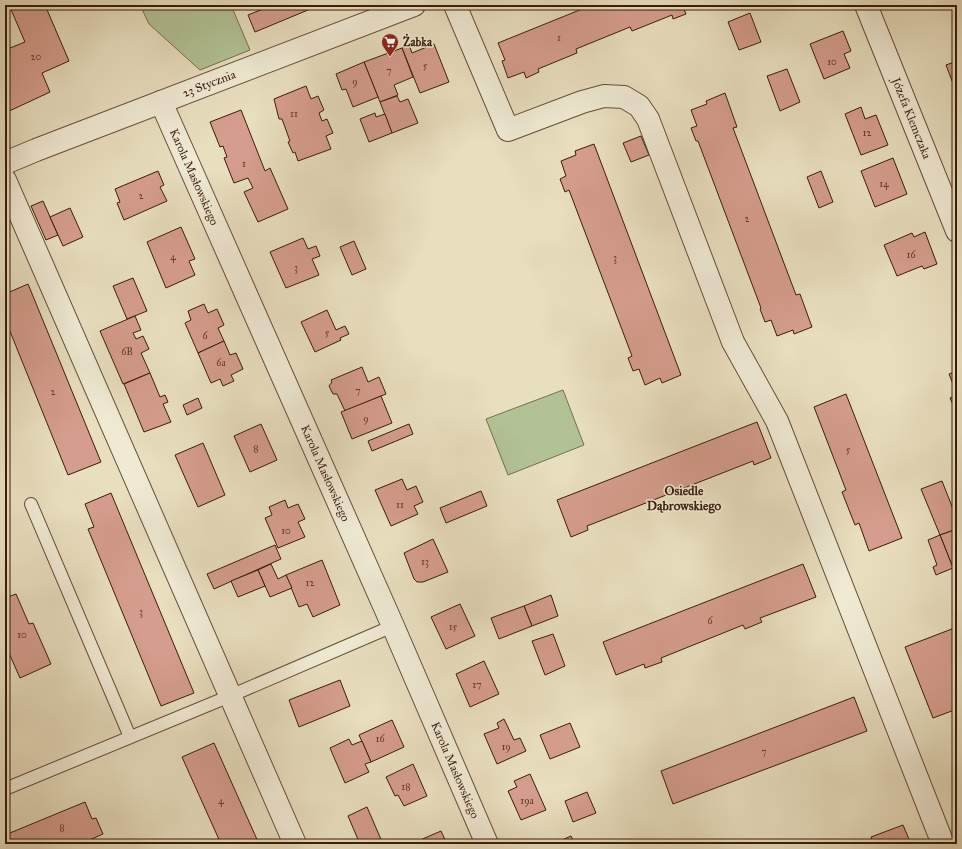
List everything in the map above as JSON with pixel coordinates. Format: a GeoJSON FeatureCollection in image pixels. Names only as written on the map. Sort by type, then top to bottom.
{"type":"FeatureCollection","features":[{"type":"Feature","properties":{"kind":"street","name":"23 Stycznia"},"geometry":{"type":"LineString","coordinates":[[5,163],[414,5]]}},
{"type":"Feature","properties":{"kind":"street"},"geometry":{"type":"LineString","coordinates":[[455,5],[508,130],[582,102],[604,96],[624,97],[639,106],[648,118],[732,342],[778,421],[943,844]]}},
{"type":"Feature","properties":{"kind":"street","name":"Józefa Klemczaka"},"geometry":{"type":"LineString","coordinates":[[866,5],[957,231]]}},
{"type":"Feature","properties":{"kind":"street","name":"Karola Masłowskiego"},"geometry":{"type":"LineString","coordinates":[[162,102],[393,626],[487,844]]}},
{"type":"Feature","properties":{"kind":"street"},"geometry":{"type":"LineString","coordinates":[[5,180],[295,844]]}},
{"type":"Feature","properties":{"kind":"lane"},"geometry":{"type":"LineString","coordinates":[[31,504],[130,737]]}},
{"type":"Feature","properties":{"kind":"lane"},"geometry":{"type":"LineString","coordinates":[[5,789],[230,696],[393,626]]}},
{"type":"Feature","properties":{"kind":"green space"},"geometry":{"type":"Polygon","coordinates":[[[140,5],[231,5],[250,50],[200,70],[149,24],[140,5]]]}},
{"type":"Feature","properties":{"kind":"green space"},"geometry":{"type":"Polygon","coordinates":[[[563,390],[584,445],[508,475],[486,419],[563,390]]]}},
{"type":"Feature","properties":{"kind":"building"},"geometry":{"type":"Polygon","coordinates":[[[9,5],[45,5],[69,61],[42,73],[50,92],[5,113],[5,50],[25,42],[9,5]]]}},
{"type":"Feature","properties":{"kind":"building"},"geometry":{"type":"Polygon","coordinates":[[[273,5],[320,5],[255,32],[248,15],[273,5]]]}},
{"type":"Feature","properties":{"kind":"building"},"geometry":{"type":"Polygon","coordinates":[[[592,5],[692,5],[684,9],[686,14],[673,19],[672,15],[632,31],[630,27],[576,49],[577,53],[538,69],[539,72],[526,78],[524,72],[508,78],[502,61],[505,60],[498,43],[592,5]]]}},
{"type":"Feature","properties":{"kind":"building"},"geometry":{"type":"Polygon","coordinates":[[[750,13],[761,42],[739,50],[728,22],[750,13]]]}},
{"type":"Feature","properties":{"kind":"building"},"geometry":{"type":"Polygon","coordinates":[[[843,31],[851,51],[844,54],[850,68],[824,79],[810,44],[843,31]]]}},
{"type":"Feature","properties":{"kind":"building"},"geometry":{"type":"Polygon","coordinates":[[[434,44],[449,82],[420,93],[402,48],[409,45],[412,53],[434,44]]]}},
{"type":"Feature","properties":{"kind":"building"},"geometry":{"type":"Polygon","coordinates":[[[402,48],[413,77],[394,85],[398,95],[380,102],[364,62],[402,48]]]}},
{"type":"Feature","properties":{"kind":"building"},"geometry":{"type":"Polygon","coordinates":[[[957,61],[957,94],[946,65],[957,61]]]}},
{"type":"Feature","properties":{"kind":"building"},"geometry":{"type":"Polygon","coordinates":[[[364,62],[378,97],[353,107],[346,89],[342,90],[336,74],[364,62]]]}},
{"type":"Feature","properties":{"kind":"building"},"geometry":{"type":"Polygon","coordinates":[[[787,69],[800,102],[780,111],[767,76],[787,69]]]}},
{"type":"Feature","properties":{"kind":"building"},"geometry":{"type":"Polygon","coordinates":[[[306,86],[311,99],[318,96],[324,110],[319,113],[322,121],[327,119],[333,133],[326,136],[331,149],[298,161],[295,152],[293,153],[288,142],[290,141],[282,119],[279,119],[274,99],[306,86]]]}},
{"type":"Feature","properties":{"kind":"building"},"geometry":{"type":"Polygon","coordinates":[[[725,93],[737,127],[733,128],[796,295],[800,294],[812,327],[794,334],[793,330],[777,336],[771,320],[765,322],[698,141],[696,141],[691,128],[697,126],[691,110],[707,104],[706,101],[725,93]]]}},
{"type":"Feature","properties":{"kind":"building"},"geometry":{"type":"Polygon","coordinates":[[[397,96],[400,102],[408,99],[418,123],[392,133],[380,102],[397,96]]]}},
{"type":"Feature","properties":{"kind":"building"},"geometry":{"type":"Polygon","coordinates":[[[861,107],[865,119],[876,115],[888,145],[861,155],[845,114],[861,107]]]}},
{"type":"Feature","properties":{"kind":"building"},"geometry":{"type":"Polygon","coordinates":[[[241,110],[265,171],[270,168],[288,209],[258,222],[244,192],[253,188],[248,178],[234,183],[224,158],[227,157],[223,146],[220,147],[210,122],[241,110]]]}},
{"type":"Feature","properties":{"kind":"building"},"geometry":{"type":"Polygon","coordinates":[[[375,113],[376,117],[385,114],[392,133],[369,142],[360,119],[375,113]]]}},
{"type":"Feature","properties":{"kind":"building"},"geometry":{"type":"Polygon","coordinates":[[[641,136],[649,155],[631,162],[623,143],[641,136]]]}},
{"type":"Feature","properties":{"kind":"building"},"geometry":{"type":"Polygon","coordinates":[[[594,144],[681,375],[662,383],[660,378],[645,385],[639,369],[633,371],[628,358],[632,356],[569,190],[565,192],[560,179],[566,176],[561,161],[576,155],[575,151],[594,144]]]}},
{"type":"Feature","properties":{"kind":"building"},"geometry":{"type":"Polygon","coordinates":[[[893,158],[907,194],[875,207],[861,171],[893,158]]]}},
{"type":"Feature","properties":{"kind":"building"},"geometry":{"type":"Polygon","coordinates":[[[158,171],[164,185],[160,187],[167,201],[124,220],[117,203],[120,202],[115,189],[158,171]]]}},
{"type":"Feature","properties":{"kind":"building"},"geometry":{"type":"Polygon","coordinates":[[[821,171],[833,202],[819,208],[807,177],[821,171]]]}},
{"type":"Feature","properties":{"kind":"building"},"geometry":{"type":"Polygon","coordinates":[[[43,201],[58,235],[46,240],[31,206],[43,201]]]}},
{"type":"Feature","properties":{"kind":"building"},"geometry":{"type":"Polygon","coordinates":[[[70,208],[83,237],[63,246],[50,217],[70,208]]]}},
{"type":"Feature","properties":{"kind":"building"},"geometry":{"type":"Polygon","coordinates":[[[181,227],[195,259],[189,261],[195,275],[166,288],[147,242],[181,227]]]}},
{"type":"Feature","properties":{"kind":"building"},"geometry":{"type":"Polygon","coordinates":[[[925,232],[937,264],[924,269],[922,266],[897,276],[884,245],[912,233],[914,237],[925,232]]]}},
{"type":"Feature","properties":{"kind":"building"},"geometry":{"type":"Polygon","coordinates":[[[303,238],[308,249],[316,246],[320,256],[312,259],[319,275],[286,288],[270,252],[303,238]]]}},
{"type":"Feature","properties":{"kind":"building"},"geometry":{"type":"Polygon","coordinates":[[[354,241],[366,269],[352,275],[340,247],[354,241]]]}},
{"type":"Feature","properties":{"kind":"building"},"geometry":{"type":"Polygon","coordinates":[[[133,278],[147,311],[127,319],[113,286],[133,278]]]}},
{"type":"Feature","properties":{"kind":"building"},"geometry":{"type":"Polygon","coordinates":[[[28,284],[101,462],[68,475],[5,319],[5,294],[28,284]]]}},
{"type":"Feature","properties":{"kind":"building"},"geometry":{"type":"Polygon","coordinates":[[[204,304],[208,313],[217,309],[224,325],[218,328],[224,341],[198,353],[185,323],[191,320],[188,311],[204,304]]]}},
{"type":"Feature","properties":{"kind":"building"},"geometry":{"type":"Polygon","coordinates":[[[327,310],[336,330],[345,326],[349,334],[340,338],[341,340],[315,352],[301,322],[327,310]]]}},
{"type":"Feature","properties":{"kind":"building"},"geometry":{"type":"Polygon","coordinates":[[[135,316],[141,330],[133,333],[136,339],[143,336],[149,349],[141,353],[150,373],[123,384],[100,331],[135,316]]]}},
{"type":"Feature","properties":{"kind":"building"},"geometry":{"type":"Polygon","coordinates":[[[224,341],[230,355],[236,353],[243,369],[231,375],[234,381],[223,386],[220,379],[211,383],[198,353],[224,341]]]}},
{"type":"Feature","properties":{"kind":"building"},"geometry":{"type":"Polygon","coordinates":[[[362,367],[368,382],[379,377],[386,394],[345,411],[337,394],[333,394],[329,386],[332,382],[331,380],[362,367]]]}},
{"type":"Feature","properties":{"kind":"building"},"geometry":{"type":"Polygon","coordinates":[[[957,371],[957,394],[949,374],[957,371]]]}},
{"type":"Feature","properties":{"kind":"building"},"geometry":{"type":"Polygon","coordinates":[[[150,373],[160,397],[165,395],[168,402],[163,404],[171,422],[144,432],[124,384],[150,373]]]}},
{"type":"Feature","properties":{"kind":"building"},"geometry":{"type":"Polygon","coordinates":[[[846,394],[902,538],[869,551],[859,523],[855,525],[842,492],[846,490],[814,407],[846,394]]]}},
{"type":"Feature","properties":{"kind":"building"},"geometry":{"type":"Polygon","coordinates":[[[957,395],[957,406],[954,407],[950,398],[957,395]]]}},
{"type":"Feature","properties":{"kind":"building"},"geometry":{"type":"Polygon","coordinates":[[[381,396],[392,423],[352,439],[341,412],[381,396]]]}},
{"type":"Feature","properties":{"kind":"building"},"geometry":{"type":"Polygon","coordinates":[[[198,398],[202,408],[187,415],[183,405],[198,398]]]}},
{"type":"Feature","properties":{"kind":"building"},"geometry":{"type":"Polygon","coordinates":[[[757,422],[771,458],[754,465],[753,461],[587,526],[588,530],[571,537],[557,500],[757,422]]]}},
{"type":"Feature","properties":{"kind":"building"},"geometry":{"type":"Polygon","coordinates":[[[261,424],[277,460],[250,472],[234,436],[261,424]]]}},
{"type":"Feature","properties":{"kind":"building"},"geometry":{"type":"Polygon","coordinates":[[[409,424],[413,434],[372,451],[368,441],[409,424]]]}},
{"type":"Feature","properties":{"kind":"building"},"geometry":{"type":"Polygon","coordinates":[[[203,443],[225,495],[198,507],[175,455],[203,443]]]}},
{"type":"Feature","properties":{"kind":"building"},"geometry":{"type":"Polygon","coordinates":[[[402,479],[407,490],[416,486],[423,502],[414,506],[418,514],[391,526],[375,490],[402,479]]]}},
{"type":"Feature","properties":{"kind":"building"},"geometry":{"type":"Polygon","coordinates":[[[942,481],[957,519],[957,529],[940,535],[921,489],[942,481]]]}},
{"type":"Feature","properties":{"kind":"building"},"geometry":{"type":"Polygon","coordinates":[[[481,491],[487,506],[446,523],[440,508],[481,491]]]}},
{"type":"Feature","properties":{"kind":"building"},"geometry":{"type":"Polygon","coordinates":[[[111,493],[194,693],[161,706],[88,529],[94,527],[85,504],[111,493]]]}},
{"type":"Feature","properties":{"kind":"building"},"geometry":{"type":"Polygon","coordinates":[[[285,500],[288,508],[298,504],[305,519],[298,522],[305,537],[278,548],[265,518],[272,515],[269,507],[285,500]]]}},
{"type":"Feature","properties":{"kind":"building"},"geometry":{"type":"Polygon","coordinates":[[[957,529],[957,566],[953,568],[940,535],[957,529]]]}},
{"type":"Feature","properties":{"kind":"building"},"geometry":{"type":"Polygon","coordinates":[[[940,535],[953,568],[936,575],[933,567],[937,565],[928,540],[940,535]]]}},
{"type":"Feature","properties":{"kind":"building"},"geometry":{"type":"Polygon","coordinates":[[[433,539],[448,572],[423,582],[417,582],[414,579],[404,553],[433,539]]]}},
{"type":"Feature","properties":{"kind":"building"},"geometry":{"type":"Polygon","coordinates":[[[275,545],[281,559],[214,589],[207,574],[275,545]]]}},
{"type":"Feature","properties":{"kind":"building"},"geometry":{"type":"Polygon","coordinates":[[[322,560],[340,605],[313,617],[307,604],[299,607],[286,575],[322,560]]]}},
{"type":"Feature","properties":{"kind":"building"},"geometry":{"type":"Polygon","coordinates":[[[271,564],[278,579],[286,575],[292,588],[270,597],[258,570],[271,564]]]}},
{"type":"Feature","properties":{"kind":"building"},"geometry":{"type":"Polygon","coordinates":[[[803,564],[816,597],[760,618],[762,622],[745,629],[743,625],[661,658],[662,662],[645,668],[644,664],[616,675],[603,642],[803,564]]]}},
{"type":"Feature","properties":{"kind":"building"},"geometry":{"type":"Polygon","coordinates":[[[258,570],[265,586],[238,597],[231,581],[258,570]]]}},
{"type":"Feature","properties":{"kind":"building"},"geometry":{"type":"Polygon","coordinates":[[[16,594],[29,624],[33,623],[51,664],[20,678],[5,644],[5,598],[16,594]]]}},
{"type":"Feature","properties":{"kind":"building"},"geometry":{"type":"Polygon","coordinates":[[[551,595],[558,616],[532,626],[524,606],[551,595]]]}},
{"type":"Feature","properties":{"kind":"building"},"geometry":{"type":"Polygon","coordinates":[[[460,604],[475,636],[446,649],[431,617],[460,604]]]}},
{"type":"Feature","properties":{"kind":"building"},"geometry":{"type":"Polygon","coordinates":[[[524,606],[532,626],[499,639],[491,618],[524,606]]]}},
{"type":"Feature","properties":{"kind":"building"},"geometry":{"type":"Polygon","coordinates":[[[957,627],[957,709],[933,718],[905,647],[957,627]]]}},
{"type":"Feature","properties":{"kind":"building"},"geometry":{"type":"Polygon","coordinates":[[[553,634],[565,666],[545,675],[532,641],[553,634]]]}},
{"type":"Feature","properties":{"kind":"building"},"geometry":{"type":"Polygon","coordinates":[[[484,661],[499,694],[470,707],[456,674],[484,661]]]}},
{"type":"Feature","properties":{"kind":"building"},"geometry":{"type":"Polygon","coordinates":[[[340,680],[350,706],[299,727],[289,700],[340,680]]]}},
{"type":"Feature","properties":{"kind":"building"},"geometry":{"type":"Polygon","coordinates":[[[854,697],[867,731],[673,804],[661,771],[854,697]]]}},
{"type":"Feature","properties":{"kind":"building"},"geometry":{"type":"Polygon","coordinates":[[[504,719],[514,740],[520,738],[526,751],[497,764],[484,734],[499,728],[497,723],[504,719]]]}},
{"type":"Feature","properties":{"kind":"building"},"geometry":{"type":"Polygon","coordinates":[[[392,720],[404,747],[371,762],[359,735],[392,720]]]}},
{"type":"Feature","properties":{"kind":"building"},"geometry":{"type":"Polygon","coordinates":[[[570,723],[580,747],[550,759],[540,735],[570,723]]]}},
{"type":"Feature","properties":{"kind":"building"},"geometry":{"type":"Polygon","coordinates":[[[349,739],[352,745],[362,741],[371,762],[365,764],[369,772],[345,783],[330,748],[349,739]]]}},
{"type":"Feature","properties":{"kind":"building"},"geometry":{"type":"Polygon","coordinates":[[[214,743],[259,844],[221,844],[182,757],[214,743]]]}},
{"type":"Feature","properties":{"kind":"building"},"geometry":{"type":"Polygon","coordinates":[[[413,764],[427,796],[404,806],[398,795],[395,796],[386,777],[413,764]]]}},
{"type":"Feature","properties":{"kind":"building"},"geometry":{"type":"Polygon","coordinates":[[[530,774],[546,810],[521,820],[508,791],[517,787],[514,781],[530,774]]]}},
{"type":"Feature","properties":{"kind":"building"},"geometry":{"type":"Polygon","coordinates":[[[587,792],[596,813],[573,822],[565,801],[587,792]]]}},
{"type":"Feature","properties":{"kind":"building"},"geometry":{"type":"Polygon","coordinates":[[[85,802],[92,819],[96,818],[103,834],[87,841],[88,844],[5,844],[5,835],[85,802]]]}},
{"type":"Feature","properties":{"kind":"building"},"geometry":{"type":"Polygon","coordinates":[[[367,807],[383,844],[360,844],[348,816],[367,807]]]}},
{"type":"Feature","properties":{"kind":"building"},"geometry":{"type":"Polygon","coordinates":[[[903,825],[911,844],[866,844],[872,841],[871,837],[903,825]]]}},
{"type":"Feature","properties":{"kind":"building"},"geometry":{"type":"Polygon","coordinates":[[[441,831],[447,844],[411,844],[441,831]]]}},
{"type":"Feature","properties":{"kind":"building"},"geometry":{"type":"Polygon","coordinates":[[[571,836],[575,844],[553,844],[571,836]]]}},
{"type":"Feature","properties":{"kind":"place","name":"Żabka"},"geometry":{"type":"Point","coordinates":[390,57]}},
{"type":"Feature","properties":{"kind":"district","name":"Osiedle Dąbrowskiego"},"geometry":{"type":"Point","coordinates":[684,498]}}]}
